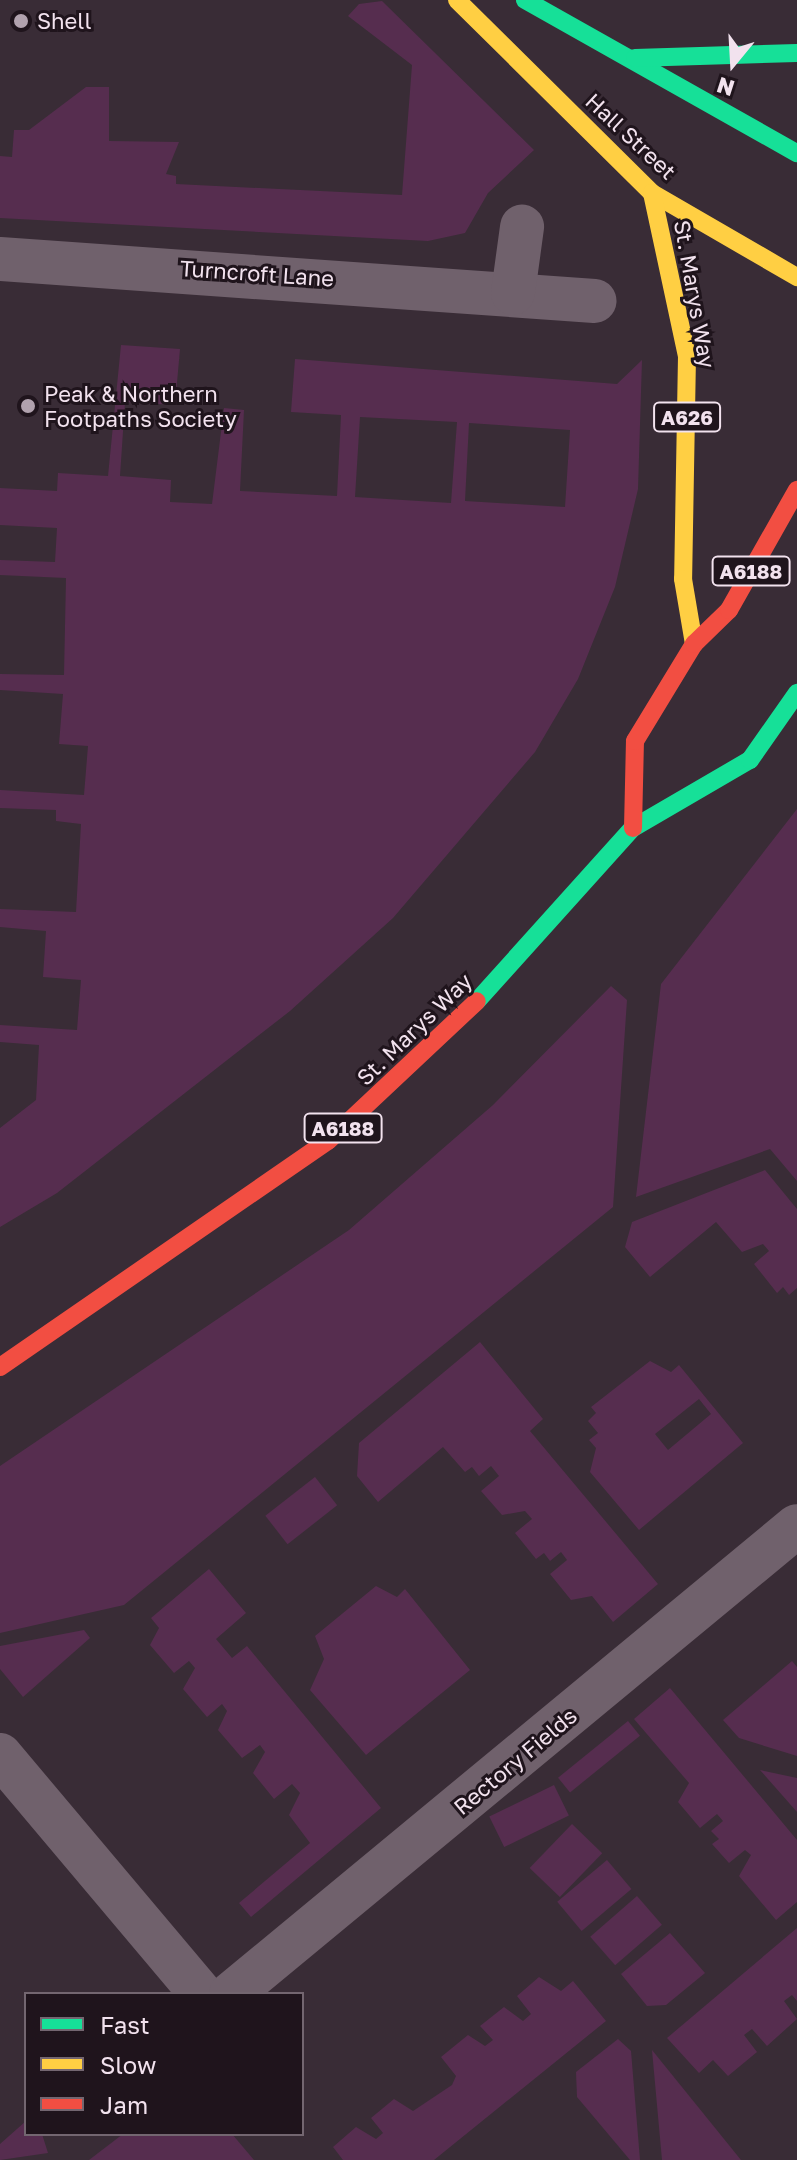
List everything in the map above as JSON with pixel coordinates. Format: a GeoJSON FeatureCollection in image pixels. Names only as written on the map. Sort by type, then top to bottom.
{"type":"FeatureCollection","features":[{"type":"Feature","properties":{"kind":"main road","name":"Hall Street"},"geometry":{"type":"LineString","coordinates":[[457,0],[652,193],[797,277]]}},
{"type":"Feature","properties":{"kind":"main road"},"geometry":{"type":"LineString","coordinates":[[525,0],[635,58],[797,153]]}},
{"type":"Feature","properties":{"kind":"main road"},"geometry":{"type":"LineString","coordinates":[[635,58],[797,53]]}},
{"type":"Feature","properties":{"kind":"main road","name":"St. Marys Way"},"geometry":{"type":"LineString","coordinates":[[652,193],[687,356],[683,579],[694,644]]}},
{"type":"Feature","properties":{"kind":"main road","name":"A6188"},"geometry":{"type":"LineString","coordinates":[[633,828],[635,741],[694,644],[729,610],[797,490]]}},
{"type":"Feature","properties":{"kind":"main road","name":"St. Marys Way"},"geometry":{"type":"LineString","coordinates":[[0,1367],[328,1141],[453,1028],[633,828],[750,760],[797,693]]}},
{"type":"Feature","properties":{"kind":"street"},"geometry":{"type":"LineString","coordinates":[[513,293],[522,227]]}},
{"type":"Feature","properties":{"kind":"street","name":"Turncroft Lane"},"geometry":{"type":"LineString","coordinates":[[0,259],[595,301]]}},
{"type":"Feature","properties":{"kind":"street","name":"Rectory Fields"},"geometry":{"type":"LineString","coordinates":[[233,1992],[797,1526]]}},
{"type":"Feature","properties":{"kind":"street"},"geometry":{"type":"LineString","coordinates":[[4,1768],[199,1992]]}},
{"type":"Feature","properties":{"kind":"shaded area"},"geometry":{"type":"Polygon","coordinates":[[[382,1],[534,150],[488,193],[465,233],[428,241],[0,218],[0,156],[12,157],[14,130],[29,130],[86,87],[109,87],[109,141],[179,142],[166,174],[176,176],[176,184],[402,195],[412,65],[348,16],[359,4],[382,1]]]}},
{"type":"Feature","properties":{"kind":"shaded area"},"geometry":{"type":"Polygon","coordinates":[[[121,345],[180,349],[175,405],[125,402],[120,476],[171,480],[170,502],[212,504],[224,408],[244,410],[240,491],[337,496],[341,415],[291,412],[295,359],[617,384],[642,360],[638,489],[615,587],[578,679],[535,752],[393,918],[290,1011],[57,1193],[0,1227],[0,1128],[36,1100],[39,1045],[0,1042],[0,1025],[77,1030],[81,980],[43,977],[46,931],[0,927],[0,909],[76,912],[81,824],[56,821],[56,810],[0,808],[0,790],[84,795],[88,746],[59,744],[63,694],[0,690],[0,674],[64,675],[66,578],[0,575],[0,560],[55,562],[57,528],[0,525],[0,488],[57,491],[58,473],[108,476],[121,345]],[[360,417],[355,497],[451,503],[457,422],[360,417]],[[469,423],[465,501],[565,507],[570,430],[469,423]]]}},
{"type":"Feature","properties":{"kind":"shaded area"},"geometry":{"type":"Polygon","coordinates":[[[797,809],[797,1181],[770,1149],[636,1197],[661,984],[797,809]]]}},
{"type":"Feature","properties":{"kind":"shaded area"},"geometry":{"type":"Polygon","coordinates":[[[611,986],[627,1000],[613,1207],[124,1605],[0,1633],[0,1466],[349,1230],[493,1105],[611,986]]]}},
{"type":"Feature","properties":{"kind":"shaded area"},"geometry":{"type":"Polygon","coordinates":[[[765,1170],[797,1209],[797,1288],[789,1295],[783,1287],[777,1293],[754,1264],[769,1251],[763,1244],[742,1252],[716,1222],[650,1277],[625,1247],[632,1222],[765,1170]]]}},
{"type":"Feature","properties":{"kind":"shaded area"},"geometry":{"type":"Polygon","coordinates":[[[480,1342],[543,1419],[530,1431],[658,1584],[613,1622],[592,1596],[571,1600],[550,1574],[567,1560],[561,1552],[550,1561],[544,1553],[536,1559],[515,1533],[532,1519],[525,1511],[502,1515],[481,1491],[499,1476],[491,1466],[479,1476],[472,1467],[465,1472],[443,1447],[378,1502],[357,1476],[359,1443],[480,1342]]]}},
{"type":"Feature","properties":{"kind":"shaded area"},"geometry":{"type":"Polygon","coordinates":[[[650,1361],[671,1372],[679,1365],[743,1443],[639,1530],[590,1472],[596,1448],[589,1440],[598,1433],[588,1421],[596,1413],[591,1407],[650,1361]],[[699,1399],[655,1434],[668,1450],[711,1414],[699,1399]]]}},
{"type":"Feature","properties":{"kind":"shaded area"},"geometry":{"type":"Polygon","coordinates":[[[315,1477],[337,1505],[288,1544],[265,1516],[315,1477]]]}},
{"type":"Feature","properties":{"kind":"shaded area"},"geometry":{"type":"Polygon","coordinates":[[[209,1569],[246,1613],[216,1639],[232,1658],[247,1646],[381,1808],[251,1917],[239,1903],[310,1843],[289,1815],[300,1793],[292,1784],[274,1799],[253,1773],[265,1752],[260,1745],[242,1758],[218,1730],[227,1711],[222,1704],[207,1717],[183,1689],[195,1668],[189,1661],[174,1673],[150,1645],[159,1628],[151,1618],[209,1569]]]}},
{"type":"Feature","properties":{"kind":"shaded area"},"geometry":{"type":"Polygon","coordinates":[[[376,1586],[397,1597],[405,1589],[470,1670],[366,1755],[310,1690],[324,1659],[315,1636],[376,1586]]]}},
{"type":"Feature","properties":{"kind":"shaded area"},"geometry":{"type":"Polygon","coordinates":[[[84,1630],[90,1638],[23,1697],[0,1669],[0,1646],[84,1630]]]}},
{"type":"Feature","properties":{"kind":"shaded area"},"geometry":{"type":"Polygon","coordinates":[[[792,1661],[797,1667],[797,1756],[739,1738],[723,1720],[792,1661]]]}},
{"type":"Feature","properties":{"kind":"shaded area"},"geometry":{"type":"Polygon","coordinates":[[[670,1688],[797,1840],[797,1902],[776,1920],[739,1876],[751,1855],[745,1850],[729,1863],[712,1844],[719,1839],[711,1831],[723,1821],[717,1814],[700,1828],[678,1802],[689,1783],[634,1719],[670,1688]]]}},
{"type":"Feature","properties":{"kind":"shaded area"},"geometry":{"type":"Polygon","coordinates":[[[628,1721],[640,1736],[570,1792],[558,1778],[628,1721]]]}},
{"type":"Feature","properties":{"kind":"shaded area"},"geometry":{"type":"Polygon","coordinates":[[[760,1770],[797,1778],[797,1812],[760,1770]]]}},
{"type":"Feature","properties":{"kind":"shaded area"},"geometry":{"type":"Polygon","coordinates":[[[554,1785],[569,1816],[504,1847],[489,1817],[554,1785]]]}},
{"type":"Feature","properties":{"kind":"shaded area"},"geometry":{"type":"Polygon","coordinates":[[[572,1824],[602,1853],[560,1897],[530,1868],[572,1824]]]}},
{"type":"Feature","properties":{"kind":"shaded area"},"geometry":{"type":"Polygon","coordinates":[[[607,1860],[631,1889],[582,1931],[557,1902],[607,1860]]]}},
{"type":"Feature","properties":{"kind":"shaded area"},"geometry":{"type":"Polygon","coordinates":[[[637,1896],[662,1925],[615,1965],[590,1937],[637,1896]]]}},
{"type":"Feature","properties":{"kind":"shaded area"},"geometry":{"type":"Polygon","coordinates":[[[797,1928],[797,2001],[792,1995],[784,2001],[797,2019],[767,2046],[752,2029],[744,2035],[757,2052],[728,2076],[713,2060],[699,2073],[667,2038],[797,1928]]]}},
{"type":"Feature","properties":{"kind":"shaded area"},"geometry":{"type":"Polygon","coordinates":[[[670,1933],[705,1973],[666,2005],[647,2006],[621,1974],[670,1933]]]}},
{"type":"Feature","properties":{"kind":"shaded area"},"geometry":{"type":"Polygon","coordinates":[[[539,1977],[561,1991],[573,1981],[606,2021],[434,2160],[343,2160],[333,2147],[356,2127],[376,2139],[383,2133],[371,2118],[394,2099],[413,2111],[452,2085],[456,2076],[441,2057],[468,2035],[485,2046],[493,2040],[480,2026],[504,2007],[523,2021],[531,2014],[517,1996],[539,1977]]]}},
{"type":"Feature","properties":{"kind":"shaded area"},"geometry":{"type":"Polygon","coordinates":[[[618,2039],[631,2051],[640,2160],[630,2160],[577,2097],[576,2072],[618,2039]]]}},
{"type":"Feature","properties":{"kind":"shaded area"},"geometry":{"type":"Polygon","coordinates":[[[652,2050],[741,2160],[662,2160],[652,2050]]]}},
{"type":"Feature","properties":{"kind":"shaded area"},"geometry":{"type":"Polygon","coordinates":[[[24,2123],[24,2136],[43,2136],[48,2153],[0,2160],[0,2144],[24,2123]]]}},
{"type":"Feature","properties":{"kind":"shaded area"},"geometry":{"type":"Polygon","coordinates":[[[120,2136],[234,2136],[254,2160],[89,2160],[120,2136]]]}},
{"type":"Feature","properties":{"kind":"traffic: fast"},"geometry":{"type":"LineString","coordinates":[[525,0],[797,153]]}},
{"type":"Feature","properties":{"kind":"traffic: fast"},"geometry":{"type":"LineString","coordinates":[[635,58],[797,53]]}},
{"type":"Feature","properties":{"kind":"traffic: fast"},"geometry":{"type":"LineString","coordinates":[[477,1001],[633,828],[750,760],[797,693]]}},
{"type":"Feature","properties":{"kind":"traffic: slow"},"geometry":{"type":"LineString","coordinates":[[457,0],[652,193],[797,277]]}},
{"type":"Feature","properties":{"kind":"traffic: slow"},"geometry":{"type":"LineString","coordinates":[[652,193],[687,356],[683,579],[694,644]]}},
{"type":"Feature","properties":{"kind":"traffic: jam"},"geometry":{"type":"LineString","coordinates":[[633,828],[635,741],[694,644],[729,610],[797,490]]}},
{"type":"Feature","properties":{"kind":"traffic: jam"},"geometry":{"type":"LineString","coordinates":[[0,1367],[328,1141],[477,1001]]}},
{"type":"Feature","properties":{"kind":"place","name":"Shell"},"geometry":{"type":"Point","coordinates":[21,21]}},
{"type":"Feature","properties":{"kind":"place","name":"Peak & Northern Footpaths Society"},"geometry":{"type":"Point","coordinates":[28,406]}}]}
